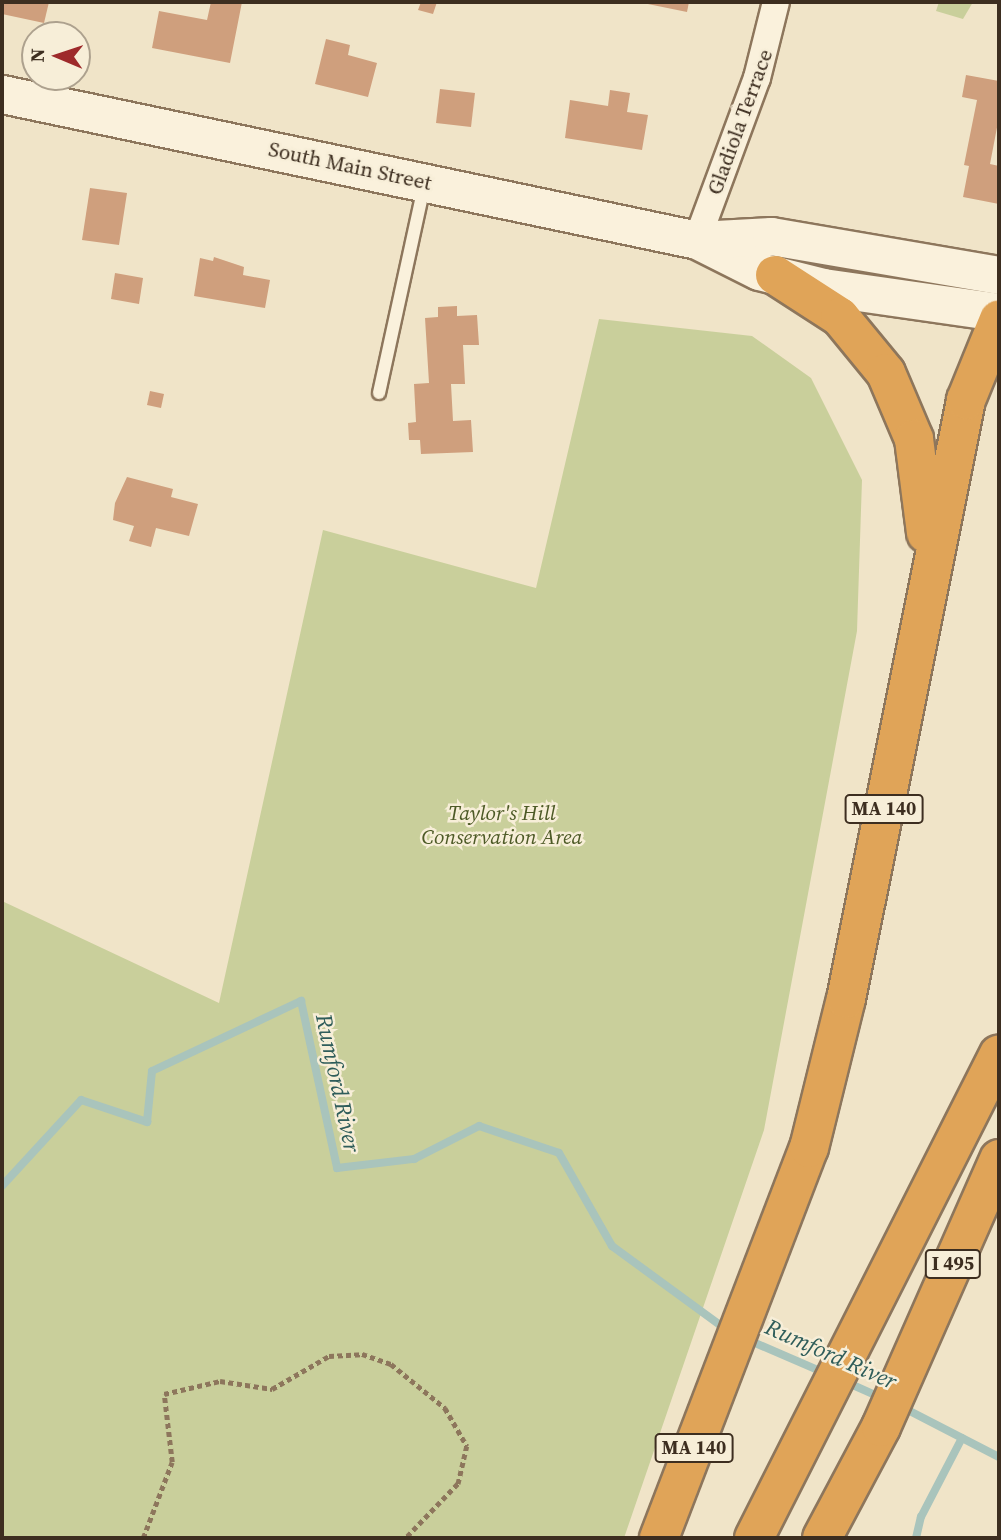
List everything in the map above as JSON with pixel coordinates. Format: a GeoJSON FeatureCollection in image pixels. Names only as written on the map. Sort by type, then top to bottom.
{"type":"FeatureCollection","features":[{"type":"Feature","properties":{"kind":"highway"},"geometry":{"type":"LineString","coordinates":[[775,275],[840,317],[891,384],[914,439],[923,486],[927,567],[921,623]]}},
{"type":"Feature","properties":{"kind":"highway","name":"MA 140"},"geometry":{"type":"LineString","coordinates":[[659,1538],[730,1358],[816,1121],[846,999],[966,400],[999,320]]}},
{"type":"Feature","properties":{"kind":"highway"},"geometry":{"type":"LineString","coordinates":[[754,1538],[999,1055]]}},
{"type":"Feature","properties":{"kind":"highway","name":"I 495"},"geometry":{"type":"LineString","coordinates":[[822,1538],[881,1427],[999,1159]]}},
{"type":"Feature","properties":{"kind":"main road","name":"South Main Street"},"geometry":{"type":"LineString","coordinates":[[2,93],[697,240],[775,275],[938,306],[999,312]]}},
{"type":"Feature","properties":{"kind":"main road","name":"South Main Street"},"geometry":{"type":"LineString","coordinates":[[697,240],[771,236],[999,275]]}},
{"type":"Feature","properties":{"kind":"street","name":"Gladiola Terrace"},"geometry":{"type":"LineString","coordinates":[[697,240],[757,78],[776,2]]}},
{"type":"Feature","properties":{"kind":"lane"},"geometry":{"type":"LineString","coordinates":[[379,393],[425,182]]}},
{"type":"Feature","properties":{"kind":"path"},"geometry":{"type":"LineString","coordinates":[[143,1538],[172,1462],[164,1394],[220,1381],[272,1389],[329,1356],[362,1354],[391,1364],[445,1408],[467,1446],[458,1484],[406,1538]]}},
{"type":"Feature","properties":{"kind":"green space"},"geometry":{"type":"Polygon","coordinates":[[[939,2],[973,2],[963,19],[936,11],[939,2]]]}},
{"type":"Feature","properties":{"kind":"green space","name":"Taylor's Hill Conservation Area"},"geometry":{"type":"Polygon","coordinates":[[[599,319],[752,336],[811,378],[862,480],[857,631],[764,1130],[624,1538],[2,1538],[2,901],[219,1003],[323,530],[536,588],[599,319]]]}},
{"type":"Feature","properties":{"kind":"building"},"geometry":{"type":"Polygon","coordinates":[[[2,2],[49,2],[44,21],[2,14],[2,2]]]}},
{"type":"Feature","properties":{"kind":"building"},"geometry":{"type":"Polygon","coordinates":[[[211,2],[242,2],[230,63],[152,48],[159,11],[207,20],[211,2]]]}},
{"type":"Feature","properties":{"kind":"building"},"geometry":{"type":"Polygon","coordinates":[[[421,2],[437,2],[433,14],[418,10],[421,2]]]}},
{"type":"Feature","properties":{"kind":"building"},"geometry":{"type":"Polygon","coordinates":[[[638,2],[689,2],[687,12],[638,2]]]}},
{"type":"Feature","properties":{"kind":"building"},"geometry":{"type":"Polygon","coordinates":[[[326,39],[350,45],[348,55],[377,63],[368,97],[315,84],[326,39]]]}},
{"type":"Feature","properties":{"kind":"building"},"geometry":{"type":"Polygon","coordinates":[[[966,75],[999,81],[999,117],[990,164],[999,166],[999,204],[963,197],[969,166],[964,165],[977,100],[962,97],[966,75]]]}},
{"type":"Feature","properties":{"kind":"building"},"geometry":{"type":"Polygon","coordinates":[[[440,89],[475,93],[471,127],[436,123],[440,89]]]}},
{"type":"Feature","properties":{"kind":"building"},"geometry":{"type":"Polygon","coordinates":[[[610,90],[630,93],[627,112],[648,115],[642,150],[565,138],[570,100],[608,106],[610,90]]]}},
{"type":"Feature","properties":{"kind":"building"},"geometry":{"type":"Polygon","coordinates":[[[90,188],[127,193],[119,245],[82,240],[90,188]]]}},
{"type":"Feature","properties":{"kind":"building"},"geometry":{"type":"Polygon","coordinates":[[[214,257],[244,267],[243,275],[270,280],[265,308],[194,296],[200,258],[213,261],[214,257]]]}},
{"type":"Feature","properties":{"kind":"building"},"geometry":{"type":"Polygon","coordinates":[[[115,273],[143,278],[139,304],[111,299],[115,273]]]}},
{"type":"Feature","properties":{"kind":"building"},"geometry":{"type":"Polygon","coordinates":[[[457,306],[457,316],[477,315],[479,345],[463,345],[465,384],[451,384],[453,421],[471,420],[473,452],[421,454],[420,440],[409,440],[408,423],[416,422],[414,384],[429,383],[425,318],[438,317],[438,307],[457,306]]]}},
{"type":"Feature","properties":{"kind":"building"},"geometry":{"type":"Polygon","coordinates":[[[150,391],[164,394],[161,408],[147,405],[150,391]]]}},
{"type":"Feature","properties":{"kind":"building"},"geometry":{"type":"Polygon","coordinates":[[[127,477],[173,489],[171,497],[198,504],[189,536],[156,528],[151,547],[129,541],[134,526],[113,520],[115,503],[127,477]]]}},
{"type":"Feature","properties":{"kind":"waterway","name":"Rumford River"},"geometry":{"type":"LineString","coordinates":[[2,1186],[81,1100],[147,1122],[152,1071],[301,1001],[337,1168],[414,1159],[479,1126],[559,1153],[612,1246],[728,1331]]}},
{"type":"Feature","properties":{"kind":"waterway","name":"Rumford River"},"geometry":{"type":"LineString","coordinates":[[746,1339],[827,1374]]}},
{"type":"Feature","properties":{"kind":"waterway","name":"Rumford River"},"geometry":{"type":"LineString","coordinates":[[846,1382],[882,1398]]}},
{"type":"Feature","properties":{"kind":"waterway","name":"Rumford River"},"geometry":{"type":"LineString","coordinates":[[900,1406],[999,1457]]}},
{"type":"Feature","properties":{"kind":"waterway"},"geometry":{"type":"LineString","coordinates":[[916,1538],[921,1517],[962,1438]]}}]}
